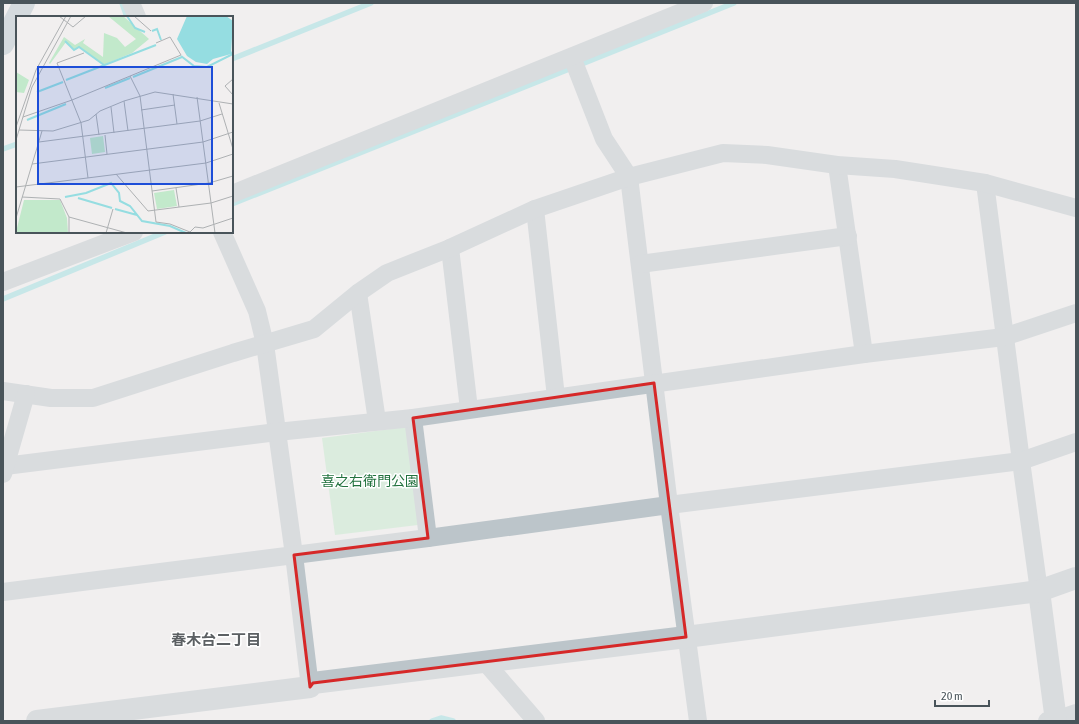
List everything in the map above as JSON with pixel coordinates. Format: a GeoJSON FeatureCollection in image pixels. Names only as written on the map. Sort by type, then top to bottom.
{"type":"FeatureCollection","features":[{"type":"Feature","properties":{"kind":"main road"},"geometry":{"type":"LineString","coordinates":[[17,16],[24,3]]}},
{"type":"Feature","properties":{"kind":"main road"},"geometry":{"type":"LineString","coordinates":[[3,44],[16,19]]}},
{"type":"Feature","properties":{"kind":"street"},"geometry":{"type":"LineString","coordinates":[[131,3],[137,16]]}},
{"type":"Feature","properties":{"kind":"street"},"geometry":{"type":"LineString","coordinates":[[233,194],[704,3]]}},
{"type":"Feature","properties":{"kind":"street"},"geometry":{"type":"LineString","coordinates":[[572,57],[604,138],[629,177],[669,505],[698,721]]}},
{"type":"Feature","properties":{"kind":"street"},"geometry":{"type":"LineString","coordinates":[[3,391],[51,398],[93,398],[314,329],[358,293],[387,273],[450,248],[535,209],[629,177],[723,153],[767,155],[837,165],[895,170],[985,183],[1076,208]]}},
{"type":"Feature","properties":{"kind":"street"},"geometry":{"type":"LineString","coordinates":[[837,165],[864,354]]}},
{"type":"Feature","properties":{"kind":"street"},"geometry":{"type":"LineString","coordinates":[[985,183],[1004,337],[1039,591],[1059,719]]}},
{"type":"Feature","properties":{"kind":"street"},"geometry":{"type":"LineString","coordinates":[[535,209],[556,397]]}},
{"type":"Feature","properties":{"kind":"street"},"geometry":{"type":"LineString","coordinates":[[3,282],[131,233]]}},
{"type":"Feature","properties":{"kind":"street"},"geometry":{"type":"LineString","coordinates":[[222,233],[257,311],[266,344],[310,687]]}},
{"type":"Feature","properties":{"kind":"street"},"geometry":{"type":"LineString","coordinates":[[640,264],[848,236]]}},
{"type":"Feature","properties":{"kind":"street"},"geometry":{"type":"LineString","coordinates":[[450,248],[469,409]]}},
{"type":"Feature","properties":{"kind":"street"},"geometry":{"type":"LineString","coordinates":[[358,293],[377,422]]}},
{"type":"Feature","properties":{"kind":"street"},"geometry":{"type":"LineString","coordinates":[[26,394],[4,470],[277,432],[413,418],[864,354],[1004,337],[1076,313]]}},
{"type":"Feature","properties":{"kind":"street"},"geometry":{"type":"LineString","coordinates":[[413,418],[428,538]]}},
{"type":"Feature","properties":{"kind":"street"},"geometry":{"type":"LineString","coordinates":[[3,592],[1021,460],[1076,442]]}},
{"type":"Feature","properties":{"kind":"street"},"geometry":{"type":"LineString","coordinates":[[37,721],[310,687],[313,683],[486,663],[1039,591],[1076,578]]}},
{"type":"Feature","properties":{"kind":"street"},"geometry":{"type":"LineString","coordinates":[[486,663],[536,721]]}},
{"type":"Feature","properties":{"kind":"highlighted area"},"geometry":{"type":"Polygon","coordinates":[[[654,383],[686,637],[313,683],[310,687],[294,555],[428,538],[413,418],[654,383]]]}},
{"type":"Feature","properties":{"kind":"green space","name":"喜之右衛門公園"},"geometry":{"type":"Polygon","coordinates":[[[406,427],[418,525],[335,535],[322,438],[406,427]]]}},
{"type":"Feature","properties":{"kind":"waterway"},"geometry":{"type":"LineString","coordinates":[[122,3],[127,16]]}},
{"type":"Feature","properties":{"kind":"waterway"},"geometry":{"type":"LineString","coordinates":[[233,59],[371,3]]}},
{"type":"Feature","properties":{"kind":"waterway"},"geometry":{"type":"LineString","coordinates":[[233,204],[734,3]]}},
{"type":"Feature","properties":{"kind":"waterway"},"geometry":{"type":"LineString","coordinates":[[3,149],[16,144]]}},
{"type":"Feature","properties":{"kind":"waterway"},"geometry":{"type":"LineString","coordinates":[[3,299],[163,233]]}},
{"type":"Feature","properties":{"kind":"waterway"},"geometry":{"type":"LineString","coordinates":[[432,721],[441,718],[453,721]]}},
{"type":"Feature","properties":{"kind":"district","name":"春木台二丁目"},"geometry":{"type":"Point","coordinates":[216,640]}}]}
